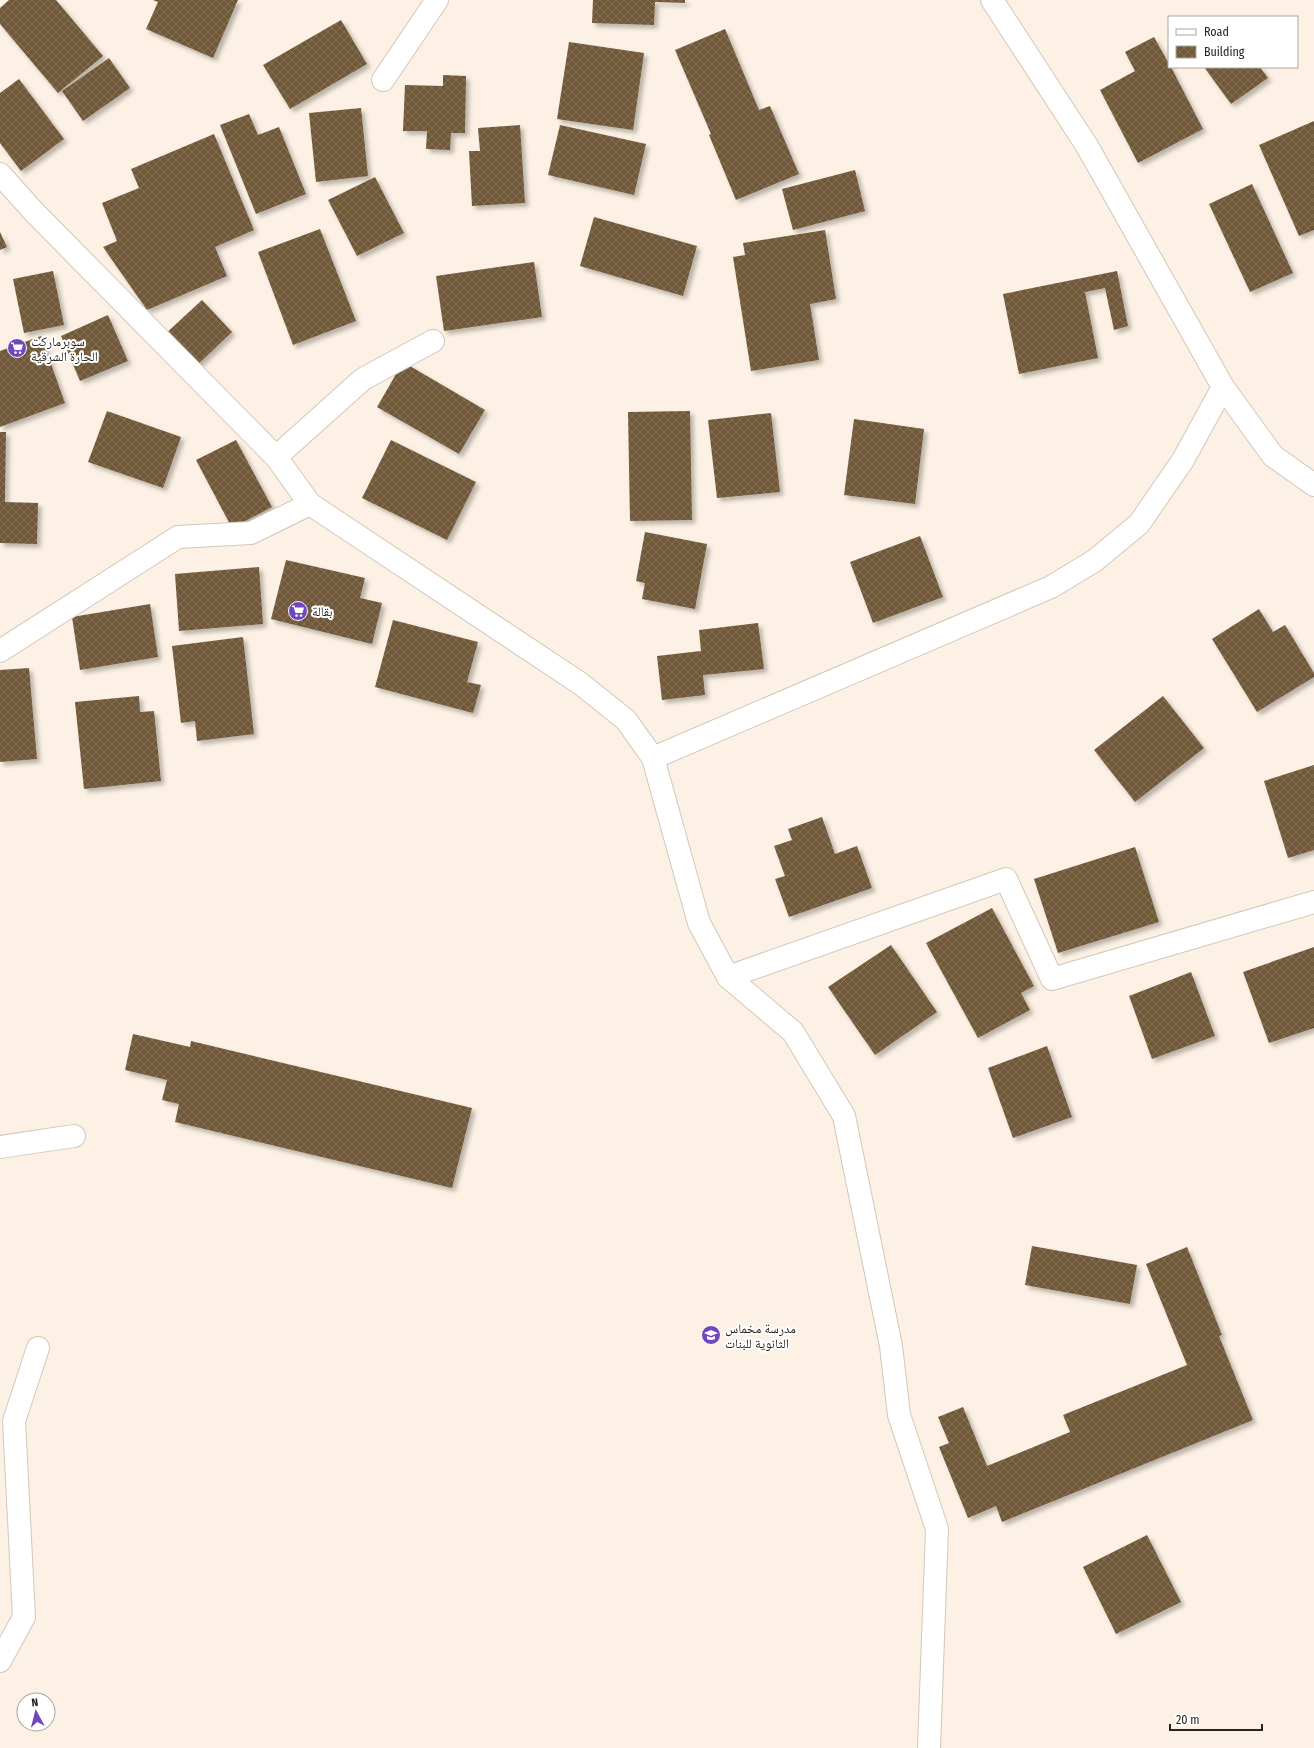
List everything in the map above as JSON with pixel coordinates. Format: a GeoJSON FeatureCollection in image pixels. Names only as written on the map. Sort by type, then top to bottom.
{"type":"FeatureCollection","features":[{"type":"Feature","properties":{"kind":"street"},"geometry":{"type":"LineString","coordinates":[[383,80],[437,0]]}},
{"type":"Feature","properties":{"kind":"street"},"geometry":{"type":"LineString","coordinates":[[992,0],[1087,146],[1223,387],[1273,456],[1314,485]]}},
{"type":"Feature","properties":{"kind":"street"},"geometry":{"type":"LineString","coordinates":[[0,174],[34,213],[276,457],[310,504],[582,684],[626,720],[653,758],[700,923],[728,977],[793,1032],[844,1116],[891,1346],[899,1415],[937,1529],[929,1748]]}},
{"type":"Feature","properties":{"kind":"street"},"geometry":{"type":"LineString","coordinates":[[276,457],[363,379],[433,341]]}},
{"type":"Feature","properties":{"kind":"street"},"geometry":{"type":"LineString","coordinates":[[653,758],[1051,587],[1094,560],[1139,524],[1184,460],[1223,387]]}},
{"type":"Feature","properties":{"kind":"street"},"geometry":{"type":"LineString","coordinates":[[0,651],[178,537],[251,533],[310,504]]}},
{"type":"Feature","properties":{"kind":"street"},"geometry":{"type":"LineString","coordinates":[[728,977],[1006,879],[1052,979],[1314,902]]}},
{"type":"Feature","properties":{"kind":"street"},"geometry":{"type":"LineString","coordinates":[[0,1147],[74,1136]]}},
{"type":"Feature","properties":{"kind":"street"},"geometry":{"type":"LineString","coordinates":[[0,1661],[24,1617],[14,1421],[38,1348]]}},
{"type":"Feature","properties":{"kind":"building"},"geometry":{"type":"Polygon","coordinates":[[[9,0],[56,0],[103,56],[58,93],[0,24],[0,8],[9,0]]]}},
{"type":"Feature","properties":{"kind":"building"},"geometry":{"type":"Polygon","coordinates":[[[153,0],[238,0],[213,58],[146,29],[158,2],[153,0]]]}},
{"type":"Feature","properties":{"kind":"building"},"geometry":{"type":"Polygon","coordinates":[[[593,0],[685,0],[685,3],[655,2],[654,25],[592,23],[593,0]]]}},
{"type":"Feature","properties":{"kind":"building"},"geometry":{"type":"Polygon","coordinates":[[[341,20],[367,64],[290,109],[263,65],[341,20]]]}},
{"type":"Feature","properties":{"kind":"building"},"geometry":{"type":"Polygon","coordinates":[[[725,29],[759,110],[770,106],[799,174],[736,200],[709,135],[711,134],[675,50],[725,29]]]}},
{"type":"Feature","properties":{"kind":"building"},"geometry":{"type":"Polygon","coordinates":[[[1154,37],[1168,62],[1168,68],[1172,68],[1203,129],[1138,163],[1100,90],[1135,71],[1125,52],[1154,37]]]}},
{"type":"Feature","properties":{"kind":"building"},"geometry":{"type":"Polygon","coordinates":[[[569,42],[644,53],[633,130],[557,119],[569,42]]]}},
{"type":"Feature","properties":{"kind":"building"},"geometry":{"type":"Polygon","coordinates":[[[109,58],[130,88],[83,121],[62,91],[109,58]]]}},
{"type":"Feature","properties":{"kind":"building"},"geometry":{"type":"Polygon","coordinates":[[[1205,68],[1261,68],[1268,78],[1231,104],[1205,68]]]}},
{"type":"Feature","properties":{"kind":"building"},"geometry":{"type":"Polygon","coordinates":[[[443,75],[466,76],[465,133],[451,133],[450,150],[426,149],[427,131],[403,131],[405,85],[443,86],[443,75]]]}},
{"type":"Feature","properties":{"kind":"building"},"geometry":{"type":"Polygon","coordinates":[[[19,79],[64,139],[21,171],[0,143],[0,93],[19,79]]]}},
{"type":"Feature","properties":{"kind":"building"},"geometry":{"type":"Polygon","coordinates":[[[361,108],[368,176],[316,182],[309,113],[361,108]]]}},
{"type":"Feature","properties":{"kind":"building"},"geometry":{"type":"Polygon","coordinates":[[[249,114],[258,135],[279,127],[306,194],[256,214],[220,125],[249,114]]]}},
{"type":"Feature","properties":{"kind":"building"},"geometry":{"type":"Polygon","coordinates":[[[1314,121],[1314,230],[1299,236],[1259,145],[1314,121]]]}},
{"type":"Feature","properties":{"kind":"building"},"geometry":{"type":"Polygon","coordinates":[[[520,125],[525,203],[472,206],[469,151],[480,151],[478,128],[520,125]]]}},
{"type":"Feature","properties":{"kind":"building"},"geometry":{"type":"Polygon","coordinates":[[[560,125],[646,144],[634,195],[548,175],[560,125]]]}},
{"type":"Feature","properties":{"kind":"building"},"geometry":{"type":"Polygon","coordinates":[[[214,134],[254,230],[215,247],[227,276],[147,310],[103,247],[117,241],[102,203],[139,188],[131,169],[214,134]]]}},
{"type":"Feature","properties":{"kind":"building"},"geometry":{"type":"Polygon","coordinates":[[[855,170],[865,211],[793,230],[782,189],[855,170]]]}},
{"type":"Feature","properties":{"kind":"building"},"geometry":{"type":"Polygon","coordinates":[[[375,177],[404,233],[357,256],[328,200],[375,177]]]}},
{"type":"Feature","properties":{"kind":"building"},"geometry":{"type":"Polygon","coordinates":[[[1252,184],[1293,273],[1250,292],[1209,204],[1252,184]]]}},
{"type":"Feature","properties":{"kind":"building"},"geometry":{"type":"Polygon","coordinates":[[[594,217],[697,246],[683,296],[580,266],[594,217]]]}},
{"type":"Feature","properties":{"kind":"building"},"geometry":{"type":"Polygon","coordinates":[[[320,229],[356,321],[293,345],[258,252],[320,229]]]}},
{"type":"Feature","properties":{"kind":"building"},"geometry":{"type":"Polygon","coordinates":[[[825,230],[836,299],[810,304],[819,360],[751,371],[733,257],[745,255],[743,243],[825,230]]]}},
{"type":"Feature","properties":{"kind":"building"},"geometry":{"type":"Polygon","coordinates":[[[0,232],[7,247],[0,250],[0,232]]]}},
{"type":"Feature","properties":{"kind":"building"},"geometry":{"type":"Polygon","coordinates":[[[534,262],[542,317],[444,331],[436,276],[534,262]]]}},
{"type":"Feature","properties":{"kind":"building"},"geometry":{"type":"Polygon","coordinates":[[[53,271],[64,325],[24,333],[13,279],[53,271]]]}},
{"type":"Feature","properties":{"kind":"building"},"geometry":{"type":"Polygon","coordinates":[[[1117,271],[1128,326],[1114,330],[1105,288],[1085,292],[1098,358],[1019,374],[1003,294],[1117,271]]]}},
{"type":"Feature","properties":{"kind":"building"},"geometry":{"type":"Polygon","coordinates":[[[202,300],[232,332],[192,370],[162,337],[202,300]]]}},
{"type":"Feature","properties":{"kind":"building"},"geometry":{"type":"Polygon","coordinates":[[[108,315],[128,361],[80,381],[61,336],[108,315]]]}},
{"type":"Feature","properties":{"kind":"building"},"geometry":{"type":"Polygon","coordinates":[[[41,336],[65,403],[0,427],[0,351],[41,336]]]}},
{"type":"Feature","properties":{"kind":"building"},"geometry":{"type":"Polygon","coordinates":[[[403,362],[485,410],[459,454],[377,407],[403,362]]]}},
{"type":"Feature","properties":{"kind":"building"},"geometry":{"type":"Polygon","coordinates":[[[107,411],[181,437],[163,488],[88,462],[107,411]]]}},
{"type":"Feature","properties":{"kind":"building"},"geometry":{"type":"Polygon","coordinates":[[[690,411],[692,520],[630,521],[628,412],[690,411]]]}},
{"type":"Feature","properties":{"kind":"building"},"geometry":{"type":"Polygon","coordinates":[[[771,413],[780,492],[717,498],[708,420],[771,413]]]}},
{"type":"Feature","properties":{"kind":"building"},"geometry":{"type":"Polygon","coordinates":[[[854,419],[924,429],[915,504],[844,495],[854,419]]]}},
{"type":"Feature","properties":{"kind":"building"},"geometry":{"type":"Polygon","coordinates":[[[0,432],[6,432],[5,502],[38,503],[37,544],[0,543],[0,432]]]}},
{"type":"Feature","properties":{"kind":"building"},"geometry":{"type":"Polygon","coordinates":[[[236,440],[272,507],[232,528],[196,460],[236,440]]]}},
{"type":"Feature","properties":{"kind":"building"},"geometry":{"type":"Polygon","coordinates":[[[391,440],[476,482],[447,540],[362,498],[391,440]]]}},
{"type":"Feature","properties":{"kind":"building"},"geometry":{"type":"Polygon","coordinates":[[[645,532],[707,544],[695,609],[642,599],[645,583],[636,581],[645,532]]]}},
{"type":"Feature","properties":{"kind":"building"},"geometry":{"type":"Polygon","coordinates":[[[920,536],[943,597],[873,623],[850,562],[920,536]]]}},
{"type":"Feature","properties":{"kind":"building"},"geometry":{"type":"Polygon","coordinates":[[[286,560],[365,578],[360,598],[382,603],[372,644],[271,619],[286,560]]]}},
{"type":"Feature","properties":{"kind":"building"},"geometry":{"type":"Polygon","coordinates":[[[259,567],[263,624],[179,631],[175,574],[259,567]]]}},
{"type":"Feature","properties":{"kind":"building"},"geometry":{"type":"Polygon","coordinates":[[[150,604],[158,657],[80,670],[72,617],[150,604]]]}},
{"type":"Feature","properties":{"kind":"building"},"geometry":{"type":"Polygon","coordinates":[[[1259,609],[1273,632],[1285,625],[1314,673],[1314,677],[1257,712],[1212,639],[1259,609]]]}},
{"type":"Feature","properties":{"kind":"building"},"geometry":{"type":"Polygon","coordinates":[[[393,620],[478,642],[467,682],[481,685],[473,713],[375,687],[393,620]]]}},
{"type":"Feature","properties":{"kind":"building"},"geometry":{"type":"Polygon","coordinates":[[[758,623],[764,669],[703,675],[705,695],[662,700],[657,656],[701,651],[699,630],[758,623]]]}},
{"type":"Feature","properties":{"kind":"building"},"geometry":{"type":"Polygon","coordinates":[[[243,637],[254,734],[197,741],[195,721],[181,723],[172,646],[243,637]]]}},
{"type":"Feature","properties":{"kind":"building"},"geometry":{"type":"Polygon","coordinates":[[[29,668],[37,759],[0,762],[0,670],[29,668]]]}},
{"type":"Feature","properties":{"kind":"building"},"geometry":{"type":"Polygon","coordinates":[[[139,696],[140,712],[154,711],[161,781],[84,789],[75,702],[139,696]]]}},
{"type":"Feature","properties":{"kind":"building"},"geometry":{"type":"Polygon","coordinates":[[[1163,696],[1204,748],[1135,802],[1094,750],[1163,696]]]}},
{"type":"Feature","properties":{"kind":"building"},"geometry":{"type":"Polygon","coordinates":[[[1314,765],[1314,850],[1288,858],[1264,781],[1314,765]]]}},
{"type":"Feature","properties":{"kind":"building"},"geometry":{"type":"Polygon","coordinates":[[[822,817],[835,854],[857,846],[872,888],[789,917],[775,879],[785,876],[774,846],[792,840],[788,829],[822,817]]]}},
{"type":"Feature","properties":{"kind":"building"},"geometry":{"type":"Polygon","coordinates":[[[1135,847],[1159,922],[1058,953],[1034,879],[1135,847]]]}},
{"type":"Feature","properties":{"kind":"building"},"geometry":{"type":"Polygon","coordinates":[[[992,908],[1034,986],[1021,993],[1030,1010],[978,1038],[926,943],[992,908]]]}},
{"type":"Feature","properties":{"kind":"building"},"geometry":{"type":"Polygon","coordinates":[[[891,945],[937,1012],[875,1055],[828,987],[891,945]]]}},
{"type":"Feature","properties":{"kind":"building"},"geometry":{"type":"Polygon","coordinates":[[[1314,947],[1314,1028],[1269,1043],[1243,972],[1314,947]]]}},
{"type":"Feature","properties":{"kind":"building"},"geometry":{"type":"Polygon","coordinates":[[[1191,972],[1215,1036],[1152,1059],[1129,996],[1191,972]]]}},
{"type":"Feature","properties":{"kind":"building"},"geometry":{"type":"Polygon","coordinates":[[[133,1034],[190,1047],[191,1041],[472,1108],[452,1188],[175,1122],[179,1104],[162,1100],[167,1080],[125,1070],[133,1034]]]}},
{"type":"Feature","properties":{"kind":"building"},"geometry":{"type":"Polygon","coordinates":[[[1047,1046],[1072,1117],[1013,1138],[988,1068],[1047,1046]]]}},
{"type":"Feature","properties":{"kind":"building"},"geometry":{"type":"Polygon","coordinates":[[[1032,1246],[1137,1265],[1130,1304],[1025,1285],[1032,1246]]]}},
{"type":"Feature","properties":{"kind":"building"},"geometry":{"type":"Polygon","coordinates":[[[1187,1247],[1222,1335],[1219,1336],[1253,1420],[1002,1522],[996,1506],[968,1518],[939,1447],[949,1443],[938,1417],[963,1407],[987,1466],[1070,1432],[1063,1415],[1187,1365],[1146,1264],[1187,1247]]]}},
{"type":"Feature","properties":{"kind":"building"},"geometry":{"type":"Polygon","coordinates":[[[1147,1535],[1181,1602],[1116,1634],[1083,1567],[1147,1535]]]}},
{"type":"Feature","properties":{"kind":"place","name":"سوبرماركت الحارة الشرقية"},"geometry":{"type":"Point","coordinates":[17,348]}},
{"type":"Feature","properties":{"kind":"place","name":"بقالة"},"geometry":{"type":"Point","coordinates":[298,611]}},
{"type":"Feature","properties":{"kind":"place","name":"مدرسة مخماس الثانوية للبنات"},"geometry":{"type":"Point","coordinates":[711,1335]}}]}
